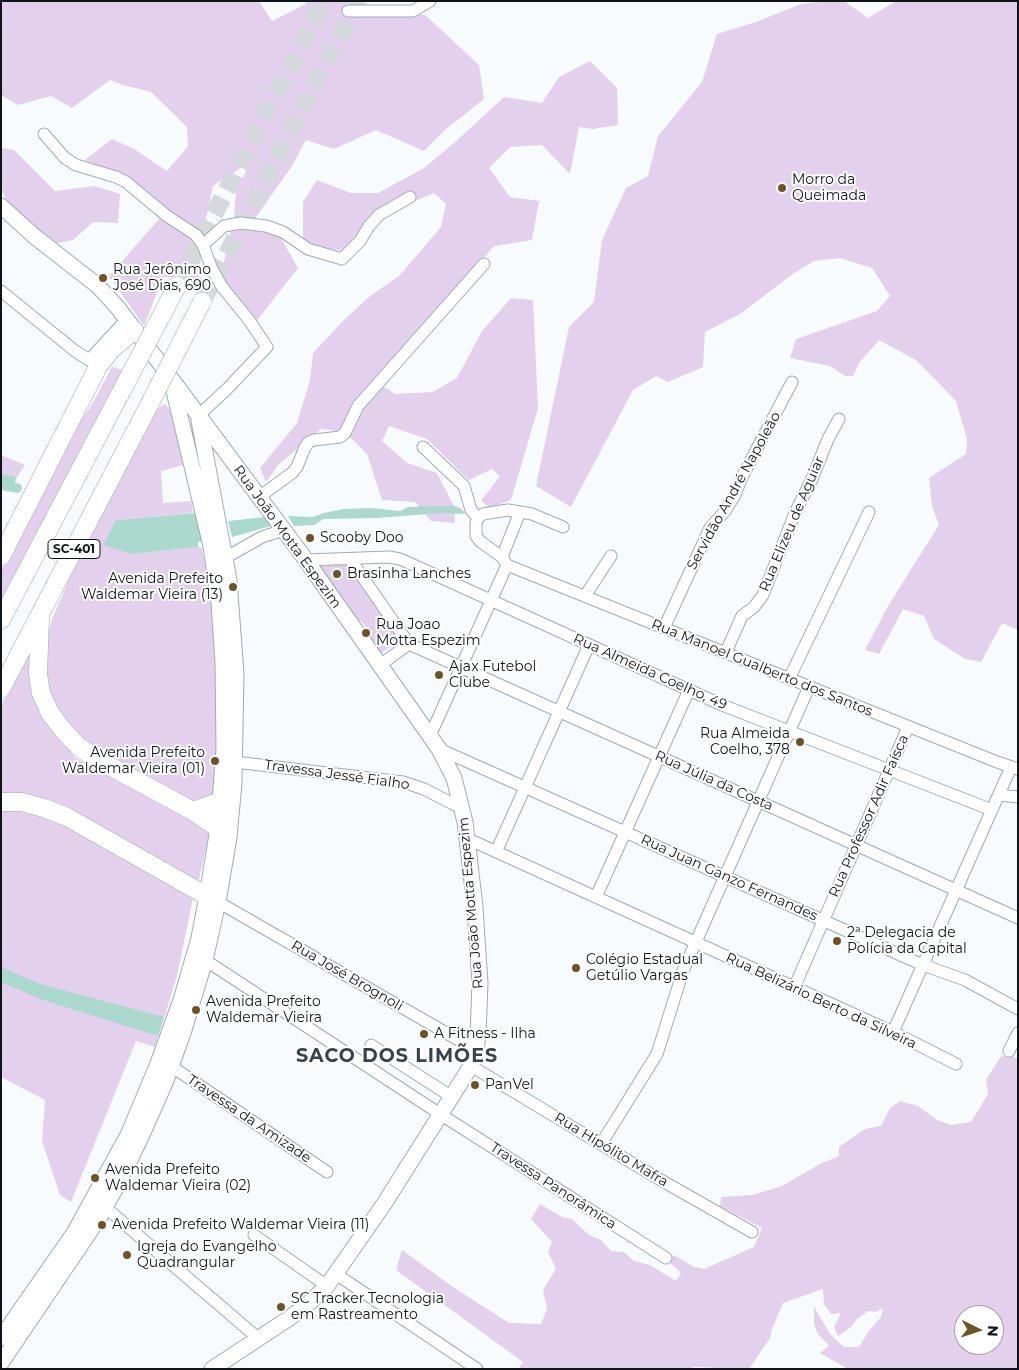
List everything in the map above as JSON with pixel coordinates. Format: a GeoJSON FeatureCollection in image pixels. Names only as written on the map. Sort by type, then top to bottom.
{"type":"FeatureCollection","features":[{"type":"Feature","properties":{"kind":"highway","name":"SC-401"},"geometry":{"type":"LineString","coordinates":[[1,620],[177,286]]}},
{"type":"Feature","properties":{"kind":"highway","name":"SC-401"},"geometry":{"type":"LineString","coordinates":[[1,689],[202,302]]}},
{"type":"Feature","properties":{"kind":"highway"},"geometry":{"type":"LineString","coordinates":[[1,557],[94,362],[135,330]]}},
{"type":"Feature","properties":{"kind":"highway"},"geometry":{"type":"LineString","coordinates":[[40,615],[38,674],[41,693],[55,719],[78,746],[100,761],[192,811],[224,832]]}},
{"type":"Feature","properties":{"kind":"highway"},"geometry":{"type":"LineString","coordinates":[[192,811],[221,801]]}},
{"type":"Feature","properties":{"kind":"highway"},"geometry":{"type":"LineString","coordinates":[[1,802],[22,802],[67,817],[213,899]]}},
{"type":"Feature","properties":{"kind":"main road","name":"Rua João Motta Espezim"},"geometry":{"type":"LineString","coordinates":[[1,206],[34,236],[98,286],[135,330],[306,560],[439,749],[454,778],[463,809],[468,839],[480,983],[476,1050],[470,1066],[384,1204],[327,1286],[308,1305],[212,1369]]}},
{"type":"Feature","properties":{"kind":"main road"},"geometry":{"type":"LineString","coordinates":[[1,1338],[74,1233],[124,1156],[171,1066],[205,960],[213,899],[236,762],[211,546],[171,378]]}},
{"type":"Feature","properties":{"kind":"main road"},"geometry":{"type":"LineString","coordinates":[[182,421],[189,414],[198,416],[225,558],[234,635],[230,712],[221,801],[224,832]]}},
{"type":"Feature","properties":{"kind":"main road"},"geometry":{"type":"LineString","coordinates":[[1,1363],[70,1263],[106,1206],[124,1156],[128,1136],[155,1072],[180,1000],[198,938],[213,899]]}},
{"type":"Feature","properties":{"kind":"street"},"geometry":{"type":"LineString","coordinates":[[348,11],[413,11],[430,1]]}},
{"type":"Feature","properties":{"kind":"street"},"geometry":{"type":"LineString","coordinates":[[44,134],[66,158],[76,165],[116,177],[126,182],[167,216],[196,235],[203,245],[212,269],[222,286],[249,320],[267,347],[198,416]]}},
{"type":"Feature","properties":{"kind":"street"},"geometry":{"type":"LineString","coordinates":[[203,245],[224,226],[241,223],[266,226],[283,232],[308,249],[342,259],[360,241],[379,214],[410,197]]}},
{"type":"Feature","properties":{"kind":"street"},"geometry":{"type":"LineString","coordinates":[[259,497],[292,473],[297,467],[305,446],[309,442],[340,437],[345,433],[358,406],[484,264]]}},
{"type":"Feature","properties":{"kind":"street"},"geometry":{"type":"LineString","coordinates":[[1,291],[76,351],[94,362],[135,330]]}},
{"type":"Feature","properties":{"kind":"street","name":"Servidão André Napoleão"},"geometry":{"type":"LineString","coordinates":[[664,628],[710,528],[725,511],[735,495],[742,477],[792,382]]}},
{"type":"Feature","properties":{"kind":"street","name":"Rua Elizeu de Aguiar"},"geometry":{"type":"LineString","coordinates":[[726,652],[742,616],[754,607],[763,595],[795,513],[812,479],[832,430],[839,419]]}},
{"type":"Feature","properties":{"kind":"street"},"geometry":{"type":"LineString","coordinates":[[423,446],[464,486],[471,510],[478,518],[483,514],[508,510],[532,514],[564,527]]}},
{"type":"Feature","properties":{"kind":"street"},"geometry":{"type":"LineString","coordinates":[[430,736],[491,600],[520,512]]}},
{"type":"Feature","properties":{"kind":"street"},"geometry":{"type":"LineString","coordinates":[[789,679],[869,512]]}},
{"type":"Feature","properties":{"kind":"street","name":"Rua Manoel Gualberto dos Santos"},"geometry":{"type":"LineString","coordinates":[[478,518],[475,531],[476,536],[505,561],[585,596],[789,679],[1015,768]]}},
{"type":"Feature","properties":{"kind":"street"},"geometry":{"type":"LineString","coordinates":[[225,558],[262,537],[284,530]]}},
{"type":"Feature","properties":{"kind":"street"},"geometry":{"type":"LineString","coordinates":[[585,596],[611,556]]}},
{"type":"Feature","properties":{"kind":"street","name":"Rua Almeida Coelho, 49"},"geometry":{"type":"LineString","coordinates":[[306,560],[395,558],[689,690],[992,810]]}},
{"type":"Feature","properties":{"kind":"street"},"geometry":{"type":"LineString","coordinates":[[350,559],[409,644],[380,665]]}},
{"type":"Feature","properties":{"kind":"street","name":"Rua Júlia da Costa"},"geometry":{"type":"LineString","coordinates":[[409,644],[1018,918]]}},
{"type":"Feature","properties":{"kind":"street"},"geometry":{"type":"LineString","coordinates":[[496,852],[590,645]]}},
{"type":"Feature","properties":{"kind":"street"},"geometry":{"type":"LineString","coordinates":[[601,1144],[657,1054],[676,990],[695,942],[809,687]]}},
{"type":"Feature","properties":{"kind":"street"},"geometry":{"type":"LineString","coordinates":[[596,897],[689,690]]}},
{"type":"Feature","properties":{"kind":"street","name":"Rua Professor Adir Faísca"},"geometry":{"type":"LineString","coordinates":[[794,988],[908,726]]}},
{"type":"Feature","properties":{"kind":"street","name":"Rua Juan Ganzo Fernandes"},"geometry":{"type":"LineString","coordinates":[[439,749],[923,965],[964,980],[1018,1009]]}},
{"type":"Feature","properties":{"kind":"street","name":"Travessa Jessé Fialho"},"geometry":{"type":"LineString","coordinates":[[236,762],[403,782],[463,809]]}},
{"type":"Feature","properties":{"kind":"street"},"geometry":{"type":"LineString","coordinates":[[893,1032],[992,810],[1015,768]]}},
{"type":"Feature","properties":{"kind":"street"},"geometry":{"type":"LineString","coordinates":[[999,795],[1018,797]]}},
{"type":"Feature","properties":{"kind":"street","name":"Rua Belizário Berto da Silveira"},"geometry":{"type":"LineString","coordinates":[[468,839],[893,1032],[956,1064]]}},
{"type":"Feature","properties":{"kind":"street","name":"Rua José Brognoli"},"geometry":{"type":"LineString","coordinates":[[213,899],[476,1050]]}},
{"type":"Feature","properties":{"kind":"street","name":"Travessa Panorâmica"},"geometry":{"type":"LineString","coordinates":[[205,960],[440,1114],[666,1258]]}},
{"type":"Feature","properties":{"kind":"street"},"geometry":{"type":"LineString","coordinates":[[1009,1051],[1018,1033]]}},
{"type":"Feature","properties":{"kind":"street"},"geometry":{"type":"LineString","coordinates":[[371,1045],[452,1097]]}},
{"type":"Feature","properties":{"kind":"street","name":"Travessa da Amizade"},"geometry":{"type":"LineString","coordinates":[[171,1066],[327,1172]]}},
{"type":"Feature","properties":{"kind":"street","name":"Rua Hipólito Mafra"},"geometry":{"type":"LineString","coordinates":[[470,1066],[752,1232]]}},
{"type":"Feature","properties":{"kind":"street"},"geometry":{"type":"LineString","coordinates":[[106,1206],[259,1339]]}},
{"type":"Feature","properties":{"kind":"street"},"geometry":{"type":"LineString","coordinates":[[254,1235],[327,1286]]}},
{"type":"Feature","properties":{"kind":"street"},"geometry":{"type":"LineString","coordinates":[[336,1274],[477,1369]]}},
{"type":"Feature","properties":{"kind":"shaded area"},"geometry":{"type":"Polygon","coordinates":[[[1,1],[259,1],[272,21],[304,5],[307,1],[362,1],[380,11],[425,15],[479,65],[484,99],[445,130],[424,151],[376,130],[334,149],[306,140],[292,166],[254,220],[278,233],[298,268],[255,323],[224,280],[222,271],[234,217],[236,192],[250,162],[213,186],[200,248],[201,279],[163,277],[144,326],[109,276],[167,210],[149,194],[119,173],[85,160],[112,139],[134,149],[167,171],[188,146],[187,127],[151,92],[110,80],[72,108],[51,96],[18,105],[1,95],[1,1]]]}},
{"type":"Feature","properties":{"kind":"shaded area"},"geometry":{"type":"Polygon","coordinates":[[[844,1],[868,18],[896,1],[1018,1],[1018,630],[1002,623],[981,662],[965,659],[934,639],[924,616],[903,609],[879,654],[865,650],[888,606],[939,525],[932,506],[929,478],[966,454],[967,439],[956,401],[916,360],[879,340],[859,363],[853,376],[845,376],[830,366],[790,358],[796,339],[877,311],[890,296],[872,268],[840,258],[814,261],[794,273],[740,314],[705,332],[703,367],[668,382],[656,376],[633,390],[571,507],[536,486],[569,327],[594,302],[602,240],[626,188],[648,176],[658,136],[702,82],[717,34],[756,22],[801,4],[844,1]]]}},
{"type":"Feature","properties":{"kind":"shaded area"},"geometry":{"type":"Polygon","coordinates":[[[590,61],[617,88],[618,125],[593,129],[579,127],[570,174],[542,145],[510,147],[489,168],[510,197],[539,201],[532,240],[494,246],[378,383],[395,394],[433,392],[457,378],[482,331],[511,298],[533,300],[538,408],[511,500],[490,508],[481,501],[500,476],[492,469],[469,480],[427,439],[389,426],[382,441],[407,463],[437,473],[454,506],[455,523],[431,521],[415,502],[382,500],[367,454],[345,432],[321,429],[279,464],[266,482],[260,468],[297,423],[310,380],[313,353],[369,297],[400,275],[441,227],[446,204],[434,193],[393,210],[352,251],[324,249],[303,243],[303,202],[317,180],[351,193],[378,193],[424,168],[504,97],[542,103],[559,77],[590,61]]]}},
{"type":"Feature","properties":{"kind":"shaded area"},"geometry":{"type":"Polygon","coordinates":[[[1,148],[14,150],[55,191],[95,186],[120,194],[118,223],[93,222],[73,240],[53,244],[9,209],[1,187],[1,148]]]}},
{"type":"Feature","properties":{"kind":"shaded area"},"geometry":{"type":"Polygon","coordinates":[[[112,367],[123,370],[1,602],[1,571],[77,424],[90,408],[112,367]]]}},
{"type":"Feature","properties":{"kind":"shaded area"},"geometry":{"type":"Polygon","coordinates":[[[165,404],[172,412],[183,465],[161,471],[163,503],[191,501],[193,513],[116,520],[132,554],[202,548],[212,604],[218,709],[215,794],[200,806],[91,750],[49,700],[44,644],[69,579],[149,414],[165,404]]]}},
{"type":"Feature","properties":{"kind":"shaded area"},"geometry":{"type":"Polygon","coordinates":[[[1,455],[25,465],[17,477],[1,474],[1,455]]]}},
{"type":"Feature","properties":{"kind":"shaded area"},"geometry":{"type":"Polygon","coordinates":[[[1,474],[17,477],[11,492],[1,490],[1,474]]]}},
{"type":"Feature","properties":{"kind":"shaded area"},"geometry":{"type":"Polygon","coordinates":[[[454,506],[460,508],[466,514],[441,513],[377,518],[323,519],[315,525],[294,526],[288,516],[313,517],[344,509],[371,508],[400,511],[408,507],[454,506]]]}},
{"type":"Feature","properties":{"kind":"shaded area"},"geometry":{"type":"Polygon","coordinates":[[[196,513],[202,541],[198,542],[198,547],[132,554],[103,545],[116,520],[196,513]]]}},
{"type":"Feature","properties":{"kind":"shaded area"},"geometry":{"type":"Polygon","coordinates":[[[265,517],[271,526],[232,537],[228,521],[265,517]]]}},
{"type":"Feature","properties":{"kind":"shaded area"},"geometry":{"type":"Polygon","coordinates":[[[349,563],[401,639],[380,654],[372,643],[368,630],[362,622],[354,617],[319,569],[322,564],[349,563]]]}},
{"type":"Feature","properties":{"kind":"shaded area"},"geometry":{"type":"Polygon","coordinates":[[[31,646],[40,708],[55,735],[76,758],[210,831],[198,884],[55,802],[36,796],[1,794],[1,706],[31,646]]]}},
{"type":"Feature","properties":{"kind":"shaded area"},"geometry":{"type":"Polygon","coordinates":[[[1,807],[57,817],[194,893],[177,976],[155,1047],[136,1041],[71,1202],[60,1195],[42,1141],[45,1100],[1,1077],[1,807]]]}},
{"type":"Feature","properties":{"kind":"shaded area"},"geometry":{"type":"Polygon","coordinates":[[[1,967],[40,984],[164,1017],[158,1036],[40,999],[1,982],[1,967]]]}},
{"type":"Feature","properties":{"kind":"shaded area"},"geometry":{"type":"Polygon","coordinates":[[[1001,1056],[1018,1059],[1018,1369],[848,1369],[820,1353],[829,1346],[818,1334],[814,1324],[814,1307],[830,1334],[844,1347],[859,1347],[868,1332],[881,1317],[883,1308],[876,1312],[868,1311],[838,1336],[834,1327],[841,1313],[831,1314],[824,1304],[823,1289],[783,1303],[770,1338],[749,1369],[693,1367],[691,1369],[518,1369],[523,1362],[396,1270],[402,1250],[453,1287],[509,1323],[541,1324],[547,1309],[543,1290],[556,1269],[548,1252],[552,1242],[531,1219],[540,1204],[562,1217],[572,1219],[589,1235],[601,1240],[611,1251],[624,1252],[634,1261],[650,1265],[676,1281],[681,1273],[669,1262],[674,1255],[694,1267],[704,1269],[754,1247],[762,1228],[720,1206],[721,1197],[752,1195],[782,1186],[820,1164],[839,1156],[839,1147],[865,1129],[881,1126],[890,1108],[900,1101],[918,1106],[937,1120],[952,1125],[971,1122],[988,1094],[986,1080],[1001,1056]]]}},
{"type":"Feature","properties":{"kind":"waterway"},"geometry":{"type":"LineString","coordinates":[[13,487],[17,488]]}},
{"type":"Feature","properties":{"kind":"tunnel"},"geometry":{"type":"LineString","coordinates":[[177,286],[324,1]]}},
{"type":"Feature","properties":{"kind":"tunnel"},"geometry":{"type":"LineString","coordinates":[[202,302],[358,1]]}},
{"type":"Feature","properties":{"kind":"place","name":"Morro da Queimada"},"geometry":{"type":"Point","coordinates":[782,188]}},
{"type":"Feature","properties":{"kind":"place","name":"Rua Jerônimo José Dias, 690"},"geometry":{"type":"Point","coordinates":[103,278]}},
{"type":"Feature","properties":{"kind":"place","name":"Scooby Doo"},"geometry":{"type":"Point","coordinates":[310,538]}},
{"type":"Feature","properties":{"kind":"place","name":"Brasinha Lanches"},"geometry":{"type":"Point","coordinates":[337,574]}},
{"type":"Feature","properties":{"kind":"place","name":"Avenida Prefeito Waldemar Vieira (13)"},"geometry":{"type":"Point","coordinates":[233,587]}},
{"type":"Feature","properties":{"kind":"place","name":"Rua Joao Motta Espezim"},"geometry":{"type":"Point","coordinates":[366,633]}},
{"type":"Feature","properties":{"kind":"place","name":"Ajax Futebol Clube"},"geometry":{"type":"Point","coordinates":[439,675]}},
{"type":"Feature","properties":{"kind":"place","name":"Rua Almeida Coelho, 378"},"geometry":{"type":"Point","coordinates":[800,742]}},
{"type":"Feature","properties":{"kind":"place","name":"Avenida Prefeito Waldemar Vieira (01)"},"geometry":{"type":"Point","coordinates":[215,761]}},
{"type":"Feature","properties":{"kind":"place","name":"2ª Delegacia de Polícia da Capital"},"geometry":{"type":"Point","coordinates":[837,941]}},
{"type":"Feature","properties":{"kind":"place","name":"Colégio Estadual Getúlio Vargas"},"geometry":{"type":"Point","coordinates":[576,968]}},
{"type":"Feature","properties":{"kind":"place","name":"Avenida Prefeito Waldemar Vieira"},"geometry":{"type":"Point","coordinates":[196,1010]}},
{"type":"Feature","properties":{"kind":"place","name":"A Fitness - Ilha"},"geometry":{"type":"Point","coordinates":[424,1034]}},
{"type":"Feature","properties":{"kind":"place","name":"PanVel"},"geometry":{"type":"Point","coordinates":[475,1085]}},
{"type":"Feature","properties":{"kind":"place","name":"Avenida Prefeito Waldemar Vieira (02)"},"geometry":{"type":"Point","coordinates":[95,1178]}},
{"type":"Feature","properties":{"kind":"place","name":"Avenida Prefeito Waldemar Vieira (11)"},"geometry":{"type":"Point","coordinates":[102,1225]}},
{"type":"Feature","properties":{"kind":"place","name":"Igreja do Evangelho Quadrangular"},"geometry":{"type":"Point","coordinates":[127,1255]}},
{"type":"Feature","properties":{"kind":"place","name":"SC Tracker Tecnologia em Rastreamento"},"geometry":{"type":"Point","coordinates":[281,1307]}},
{"type":"Feature","properties":{"kind":"district","name":"SACO DOS LIMÕES"},"geometry":{"type":"Point","coordinates":[397,1056]}}]}
